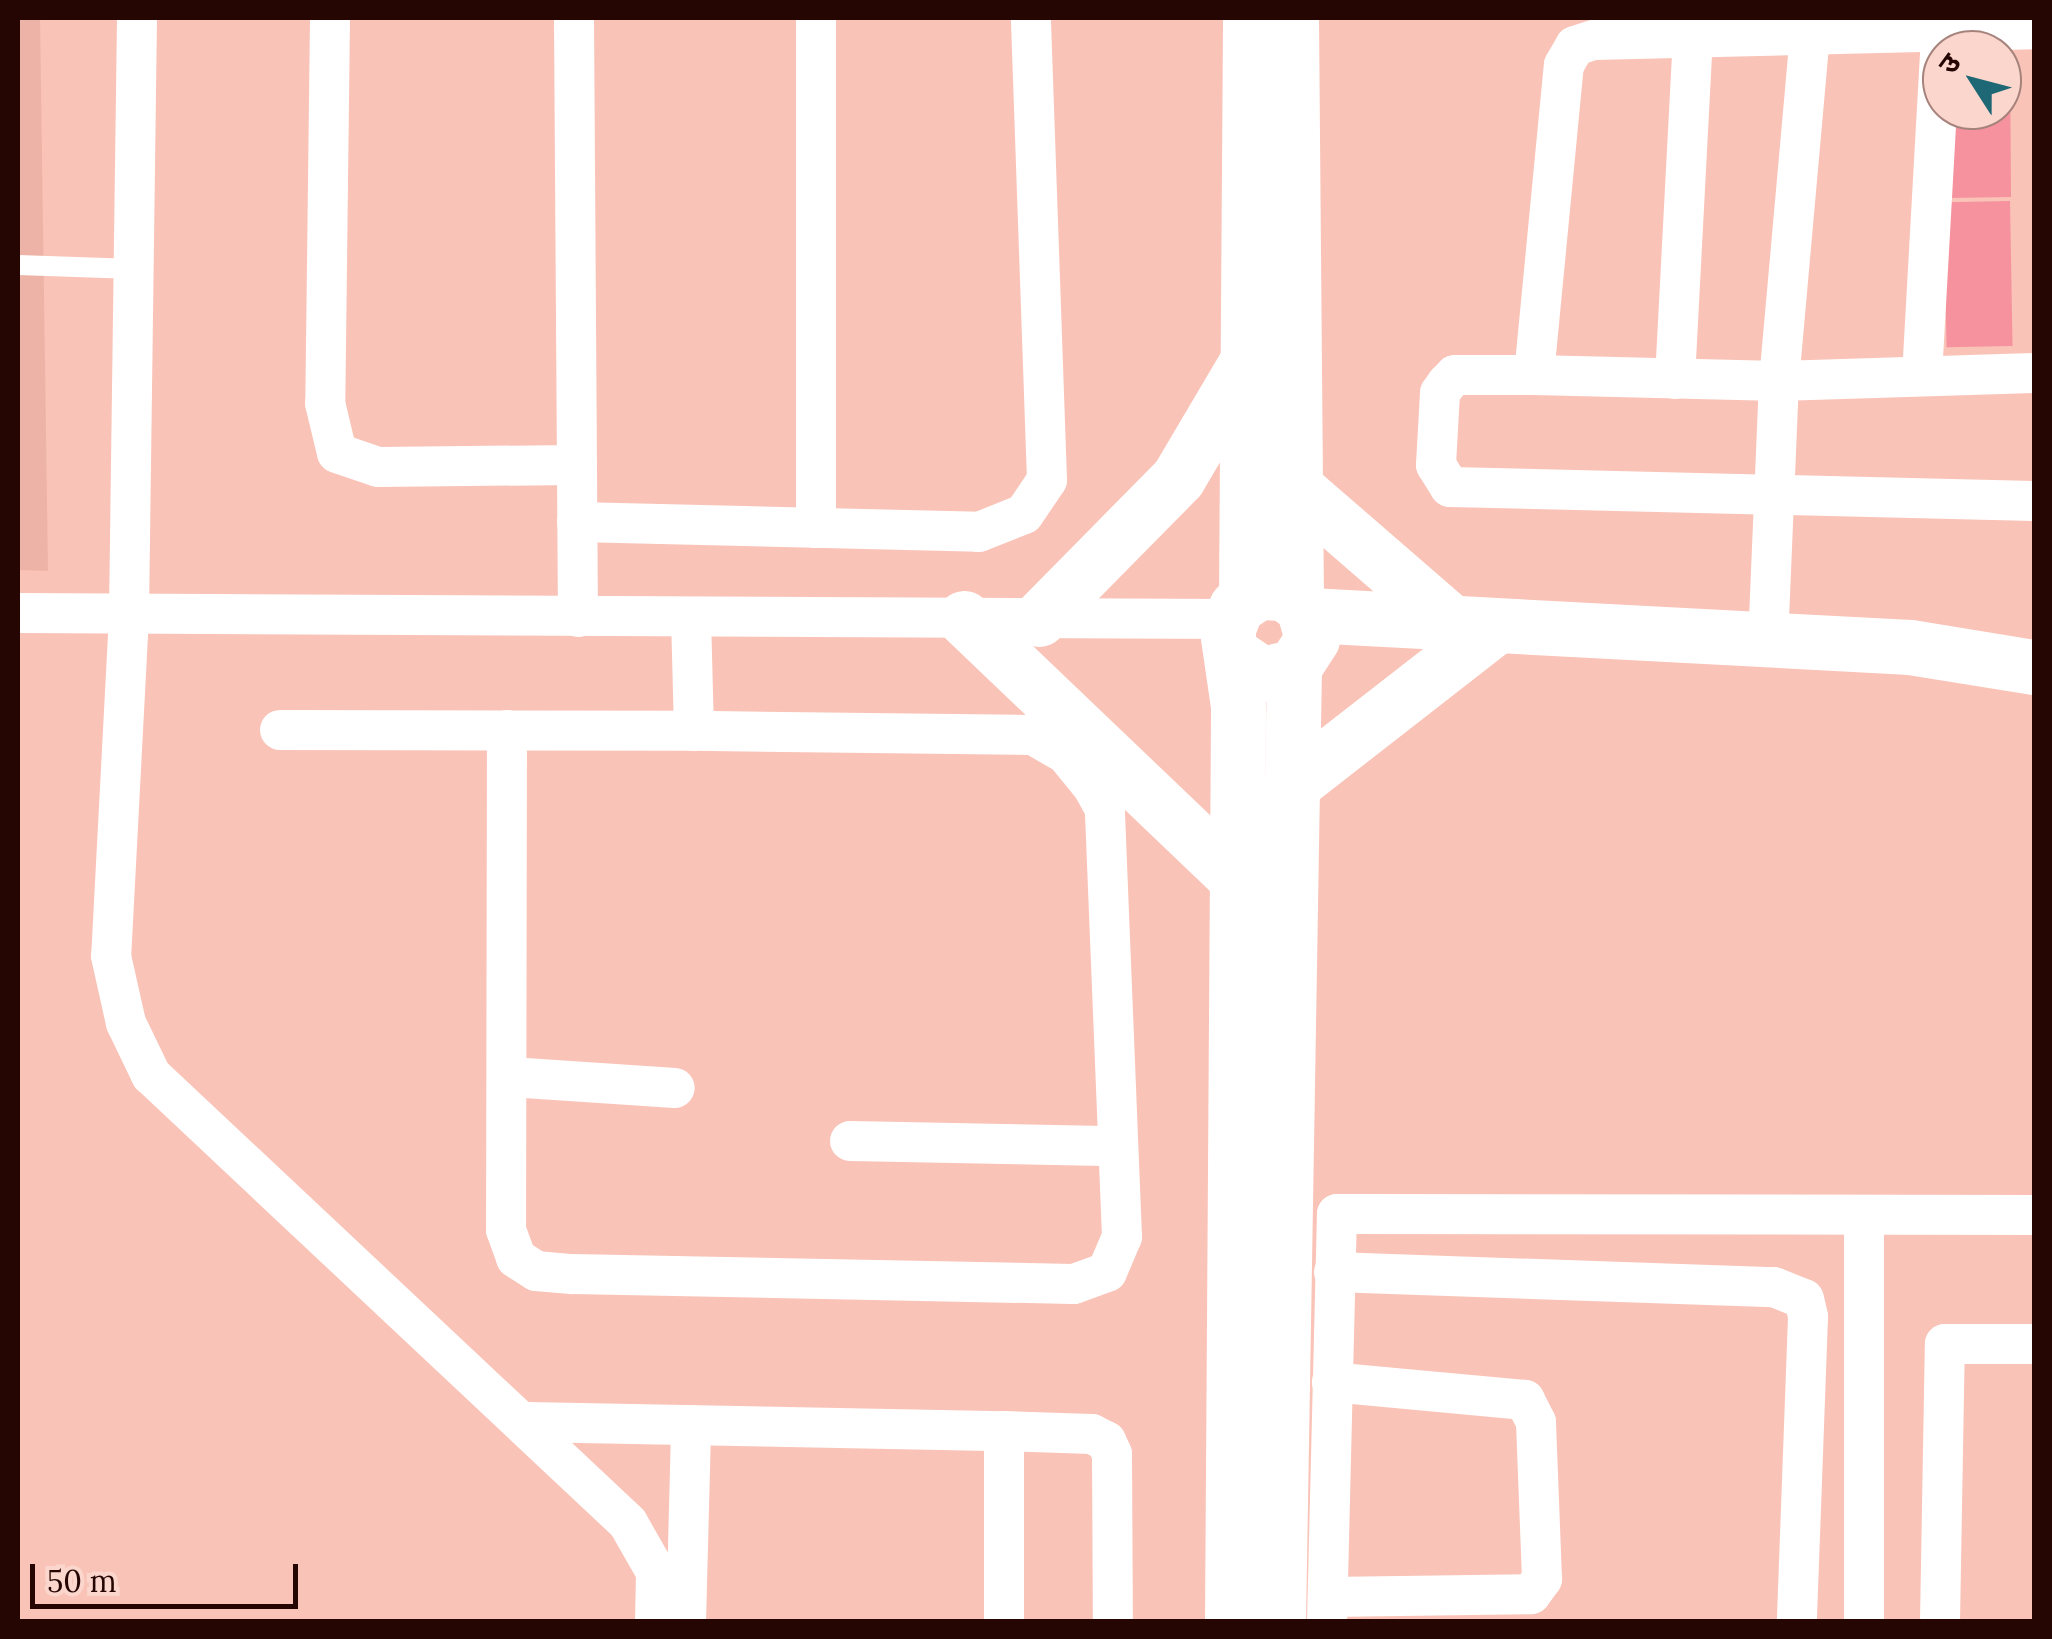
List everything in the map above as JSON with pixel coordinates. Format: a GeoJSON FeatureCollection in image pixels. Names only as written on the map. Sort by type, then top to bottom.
{"type":"FeatureCollection","features":[{"type":"Feature","properties":{"kind":"main road"},"geometry":{"type":"LineString","coordinates":[[1250,18],[1250,356],[1263,617]]}},
{"type":"Feature","properties":{"kind":"main road"},"geometry":{"type":"LineString","coordinates":[[1232,1622],[1237,879],[1263,617],[1295,487],[1291,18]]}},
{"type":"Feature","properties":{"kind":"main road"},"geometry":{"type":"LineString","coordinates":[[1039,619],[1178,478],[1250,356]]}},
{"type":"Feature","properties":{"kind":"main road"},"geometry":{"type":"LineString","coordinates":[[1295,487],[1474,624]]}},
{"type":"Feature","properties":{"kind":"main road"},"geometry":{"type":"LineString","coordinates":[[1263,617],[1910,646],[2034,667]]}},
{"type":"Feature","properties":{"kind":"main road"},"geometry":{"type":"LineString","coordinates":[[1263,617],[1309,650],[1294,667],[1278,1622]]}},
{"type":"Feature","properties":{"kind":"main road"},"geometry":{"type":"LineString","coordinates":[[964,618],[1237,879]]}},
{"type":"Feature","properties":{"kind":"main road"},"geometry":{"type":"LineString","coordinates":[[1292,785],[1474,624]]}},
{"type":"Feature","properties":{"kind":"street"},"geometry":{"type":"LineString","coordinates":[[137,18],[129,616],[111,956],[126,1023],[151,1075],[527,1422],[628,1523],[656,1572],[655,1622]]}},
{"type":"Feature","properties":{"kind":"street"},"geometry":{"type":"LineString","coordinates":[[330,18],[326,403],[337,454],[378,467],[577,465]]}},
{"type":"Feature","properties":{"kind":"street"},"geometry":{"type":"LineString","coordinates":[[574,18],[578,617]]}},
{"type":"Feature","properties":{"kind":"street"},"geometry":{"type":"LineString","coordinates":[[816,18],[816,528]]}},
{"type":"Feature","properties":{"kind":"street"},"geometry":{"type":"LineString","coordinates":[[577,522],[979,532],[1024,514],[1046,480],[1031,18]]}},
{"type":"Feature","properties":{"kind":"street"},"geometry":{"type":"LineString","coordinates":[[1988,30],[2034,29]]}},
{"type":"Feature","properties":{"kind":"street"},"geometry":{"type":"LineString","coordinates":[[1534,375],[1564,66],[1575,46],[1594,40],[1922,31]]}},
{"type":"Feature","properties":{"kind":"street"},"geometry":{"type":"LineString","coordinates":[[1768,642],[1779,381],[1810,34]]}},
{"type":"Feature","properties":{"kind":"street"},"geometry":{"type":"LineString","coordinates":[[1675,378],[1693,36]]}},
{"type":"Feature","properties":{"kind":"street"},"geometry":{"type":"LineString","coordinates":[[1922,376],[1936,130]]}},
{"type":"Feature","properties":{"kind":"street"},"geometry":{"type":"LineString","coordinates":[[2034,372],[1779,381],[1455,375],[1440,393],[1436,465],[1450,487],[2034,501]]}},
{"type":"Feature","properties":{"kind":"street"},"geometry":{"type":"LineString","coordinates":[[18,613],[1263,617]]}},
{"type":"Feature","properties":{"kind":"street"},"geometry":{"type":"LineString","coordinates":[[691,617],[694,731]]}},
{"type":"Feature","properties":{"kind":"street"},"geometry":{"type":"LineString","coordinates":[[280,730],[507,730],[694,731],[1018,734],[1034,736],[1066,754],[1104,810],[1120,1251],[1108,1272],[1074,1284],[536,1271],[516,1258],[506,1230],[510,1077],[507,730]]}},
{"type":"Feature","properties":{"kind":"street"},"geometry":{"type":"LineString","coordinates":[[510,1077],[675,1088]]}},
{"type":"Feature","properties":{"kind":"street"},"geometry":{"type":"LineString","coordinates":[[850,1141],[1118,1146]]}},
{"type":"Feature","properties":{"kind":"street"},"geometry":{"type":"LineString","coordinates":[[1332,1382],[1526,1400],[1536,1422],[1542,1579],[1531,1594],[1328,1610],[1332,1382],[1334,1272],[1337,1214],[2034,1216]]}},
{"type":"Feature","properties":{"kind":"street"},"geometry":{"type":"LineString","coordinates":[[1864,1216],[1864,1622]]}},
{"type":"Feature","properties":{"kind":"street"},"geometry":{"type":"LineString","coordinates":[[1334,1272],[1774,1287],[1804,1300],[1808,1317],[1797,1622]]}},
{"type":"Feature","properties":{"kind":"street"},"geometry":{"type":"LineString","coordinates":[[1940,1622],[1944,1344],[2034,1344]]}},
{"type":"Feature","properties":{"kind":"street"},"geometry":{"type":"LineString","coordinates":[[527,1422],[1092,1434],[1106,1442],[1112,1454],[1112,1622]]}},
{"type":"Feature","properties":{"kind":"street"},"geometry":{"type":"LineString","coordinates":[[686,1622],[691,1426]]}},
{"type":"Feature","properties":{"kind":"street"},"geometry":{"type":"LineString","coordinates":[[1004,1431],[1004,1622]]}},
{"type":"Feature","properties":{"kind":"lane"},"geometry":{"type":"LineString","coordinates":[[18,264],[134,268]]}},
{"type":"Feature","properties":{"kind":"shaded area"},"geometry":{"type":"Polygon","coordinates":[[[18,18],[40,18],[48,571],[18,570],[18,18]]]}},
{"type":"Feature","properties":{"kind":"building"},"geometry":{"type":"Polygon","coordinates":[[[1944,130],[2011,130],[2011,197],[1949,198],[1944,130]]]}},
{"type":"Feature","properties":{"kind":"building"},"geometry":{"type":"Polygon","coordinates":[[[2010,201],[2013,346],[1947,347],[1944,202],[2010,201]]]}}]}
